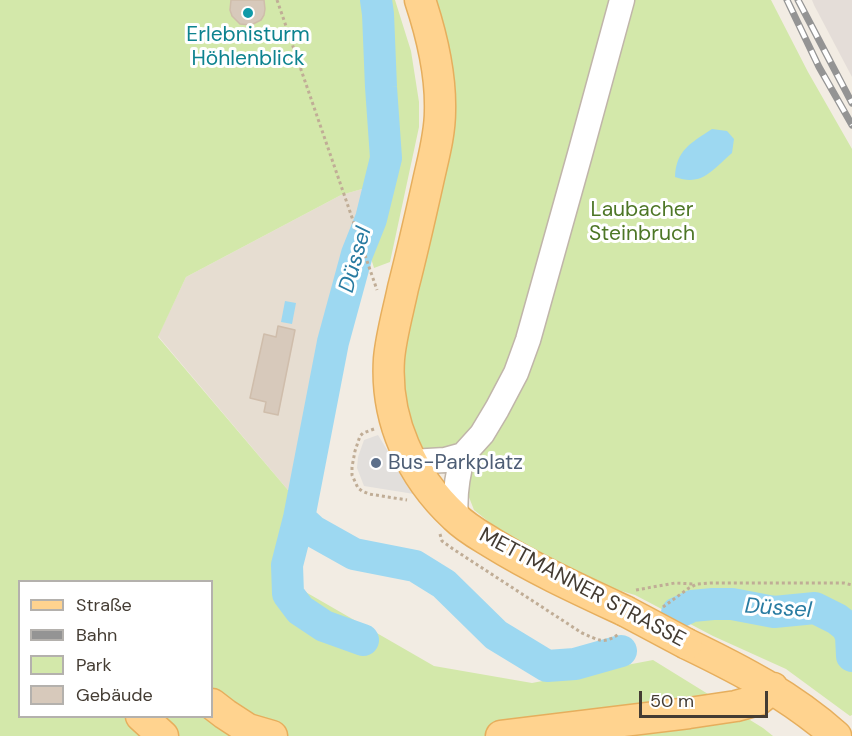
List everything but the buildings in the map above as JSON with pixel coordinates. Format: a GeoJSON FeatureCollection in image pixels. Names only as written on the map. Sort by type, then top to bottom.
{"type":"FeatureCollection","features":[{"type":"Feature","properties":{"kind":"main road","name":"METTMANNER STRASSE"},"geometry":{"type":"LineString","coordinates":[[420,0],[429,26],[438,71],[440,112],[435,148],[389,359],[390,400],[401,440],[447,527],[469,529],[546,573],[623,622],[687,644],[729,664],[773,688],[836,736]]}},
{"type":"Feature","properties":{"kind":"main road"},"geometry":{"type":"LineString","coordinates":[[501,736],[736,706],[758,700],[773,688]]}},
{"type":"Feature","properties":{"kind":"main road"},"geometry":{"type":"LineString","coordinates":[[213,705],[248,729],[272,736]]}},
{"type":"Feature","properties":{"kind":"main road"},"geometry":{"type":"LineString","coordinates":[[142,718],[163,736]]}},
{"type":"Feature","properties":{"kind":"lane"},"geometry":{"type":"LineString","coordinates":[[447,527],[455,502],[457,474],[463,455],[482,434],[497,410],[516,373],[528,340],[622,0]]}},
{"type":"Feature","properties":{"kind":"lane"},"geometry":{"type":"LineString","coordinates":[[411,462],[445,460],[463,455]]}},
{"type":"Feature","properties":{"kind":"path"},"geometry":{"type":"LineString","coordinates":[[277,0],[377,288]]}},
{"type":"Feature","properties":{"kind":"path"},"geometry":{"type":"LineString","coordinates":[[447,527],[442,541],[582,633],[604,641],[610,640],[623,622]]}},
{"type":"Feature","properties":{"kind":"path"},"geometry":{"type":"LineString","coordinates":[[664,584],[822,583],[852,585]]}},
{"type":"Feature","properties":{"kind":"path"},"geometry":{"type":"LineString","coordinates":[[659,609],[697,584]]}},
{"type":"Feature","properties":{"kind":"shaded area"},"geometry":{"type":"Polygon","coordinates":[[[812,0],[852,0],[852,77],[814,5],[812,0]]]}},
{"type":"Feature","properties":{"kind":"shaded area"},"geometry":{"type":"Polygon","coordinates":[[[369,187],[293,496],[158,336],[186,277],[341,195],[369,187]]]}},
{"type":"Feature","properties":{"kind":"shaded area","name":"Bus-Parkplatz"},"geometry":{"type":"Polygon","coordinates":[[[378,435],[414,494],[364,486],[357,468],[358,457],[364,440],[378,435]]]}},
{"type":"Feature","properties":{"kind":"green space"},"geometry":{"type":"Polygon","coordinates":[[[0,0],[395,0],[411,51],[419,102],[419,127],[390,262],[374,268],[360,222],[369,187],[341,195],[186,277],[158,337],[293,496],[283,579],[434,666],[532,683],[653,660],[773,736],[0,736],[0,0]]]}},
{"type":"Feature","properties":{"kind":"green space","name":"Laubacher Steinbruch"},"geometry":{"type":"Polygon","coordinates":[[[428,0],[771,0],[808,72],[852,149],[852,715],[850,716],[786,669],[713,636],[635,595],[594,583],[504,534],[474,510],[467,492],[458,446],[427,451],[415,442],[405,415],[402,352],[424,254],[428,0]]]}},
{"type":"Feature","properties":{"kind":"water"},"geometry":{"type":"Polygon","coordinates":[[[712,129],[727,131],[734,139],[732,153],[712,171],[700,178],[684,180],[675,177],[678,160],[686,148],[712,129]]]}},
{"type":"Feature","properties":{"kind":"water"},"geometry":{"type":"Polygon","coordinates":[[[285,301],[296,303],[292,324],[281,322],[285,301]]]}},
{"type":"Feature","properties":{"kind":"waterway","name":"Düssel"},"geometry":{"type":"LineString","coordinates":[[376,0],[386,158],[371,219],[357,254],[333,342],[299,518],[313,531],[354,554],[415,566],[444,584],[496,635],[547,666],[575,664],[621,651]]}},
{"type":"Feature","properties":{"kind":"waterway","name":"Düssel"},"geometry":{"type":"LineString","coordinates":[[299,518],[287,565],[288,594],[300,610],[324,626],[363,640]]}},
{"type":"Feature","properties":{"kind":"waterway","name":"Düssel"},"geometry":{"type":"LineString","coordinates":[[677,613],[692,606],[713,604],[732,604],[774,612],[815,608],[847,627],[851,636],[852,656]]}},
{"type":"Feature","properties":{"kind":"railway"},"geometry":{"type":"LineString","coordinates":[[787,0],[819,67],[852,125]]}},
{"type":"Feature","properties":{"kind":"railway"},"geometry":{"type":"LineString","coordinates":[[798,0],[852,103]]}},
{"type":"Feature","properties":{"kind":"place","name":"Erlebnisturm Höhlenblick"},"geometry":{"type":"Point","coordinates":[248,13]}},
{"type":"Feature","properties":{"kind":"place","name":"Bus-Parkplatz"},"geometry":{"type":"Point","coordinates":[376,463]}}]}
